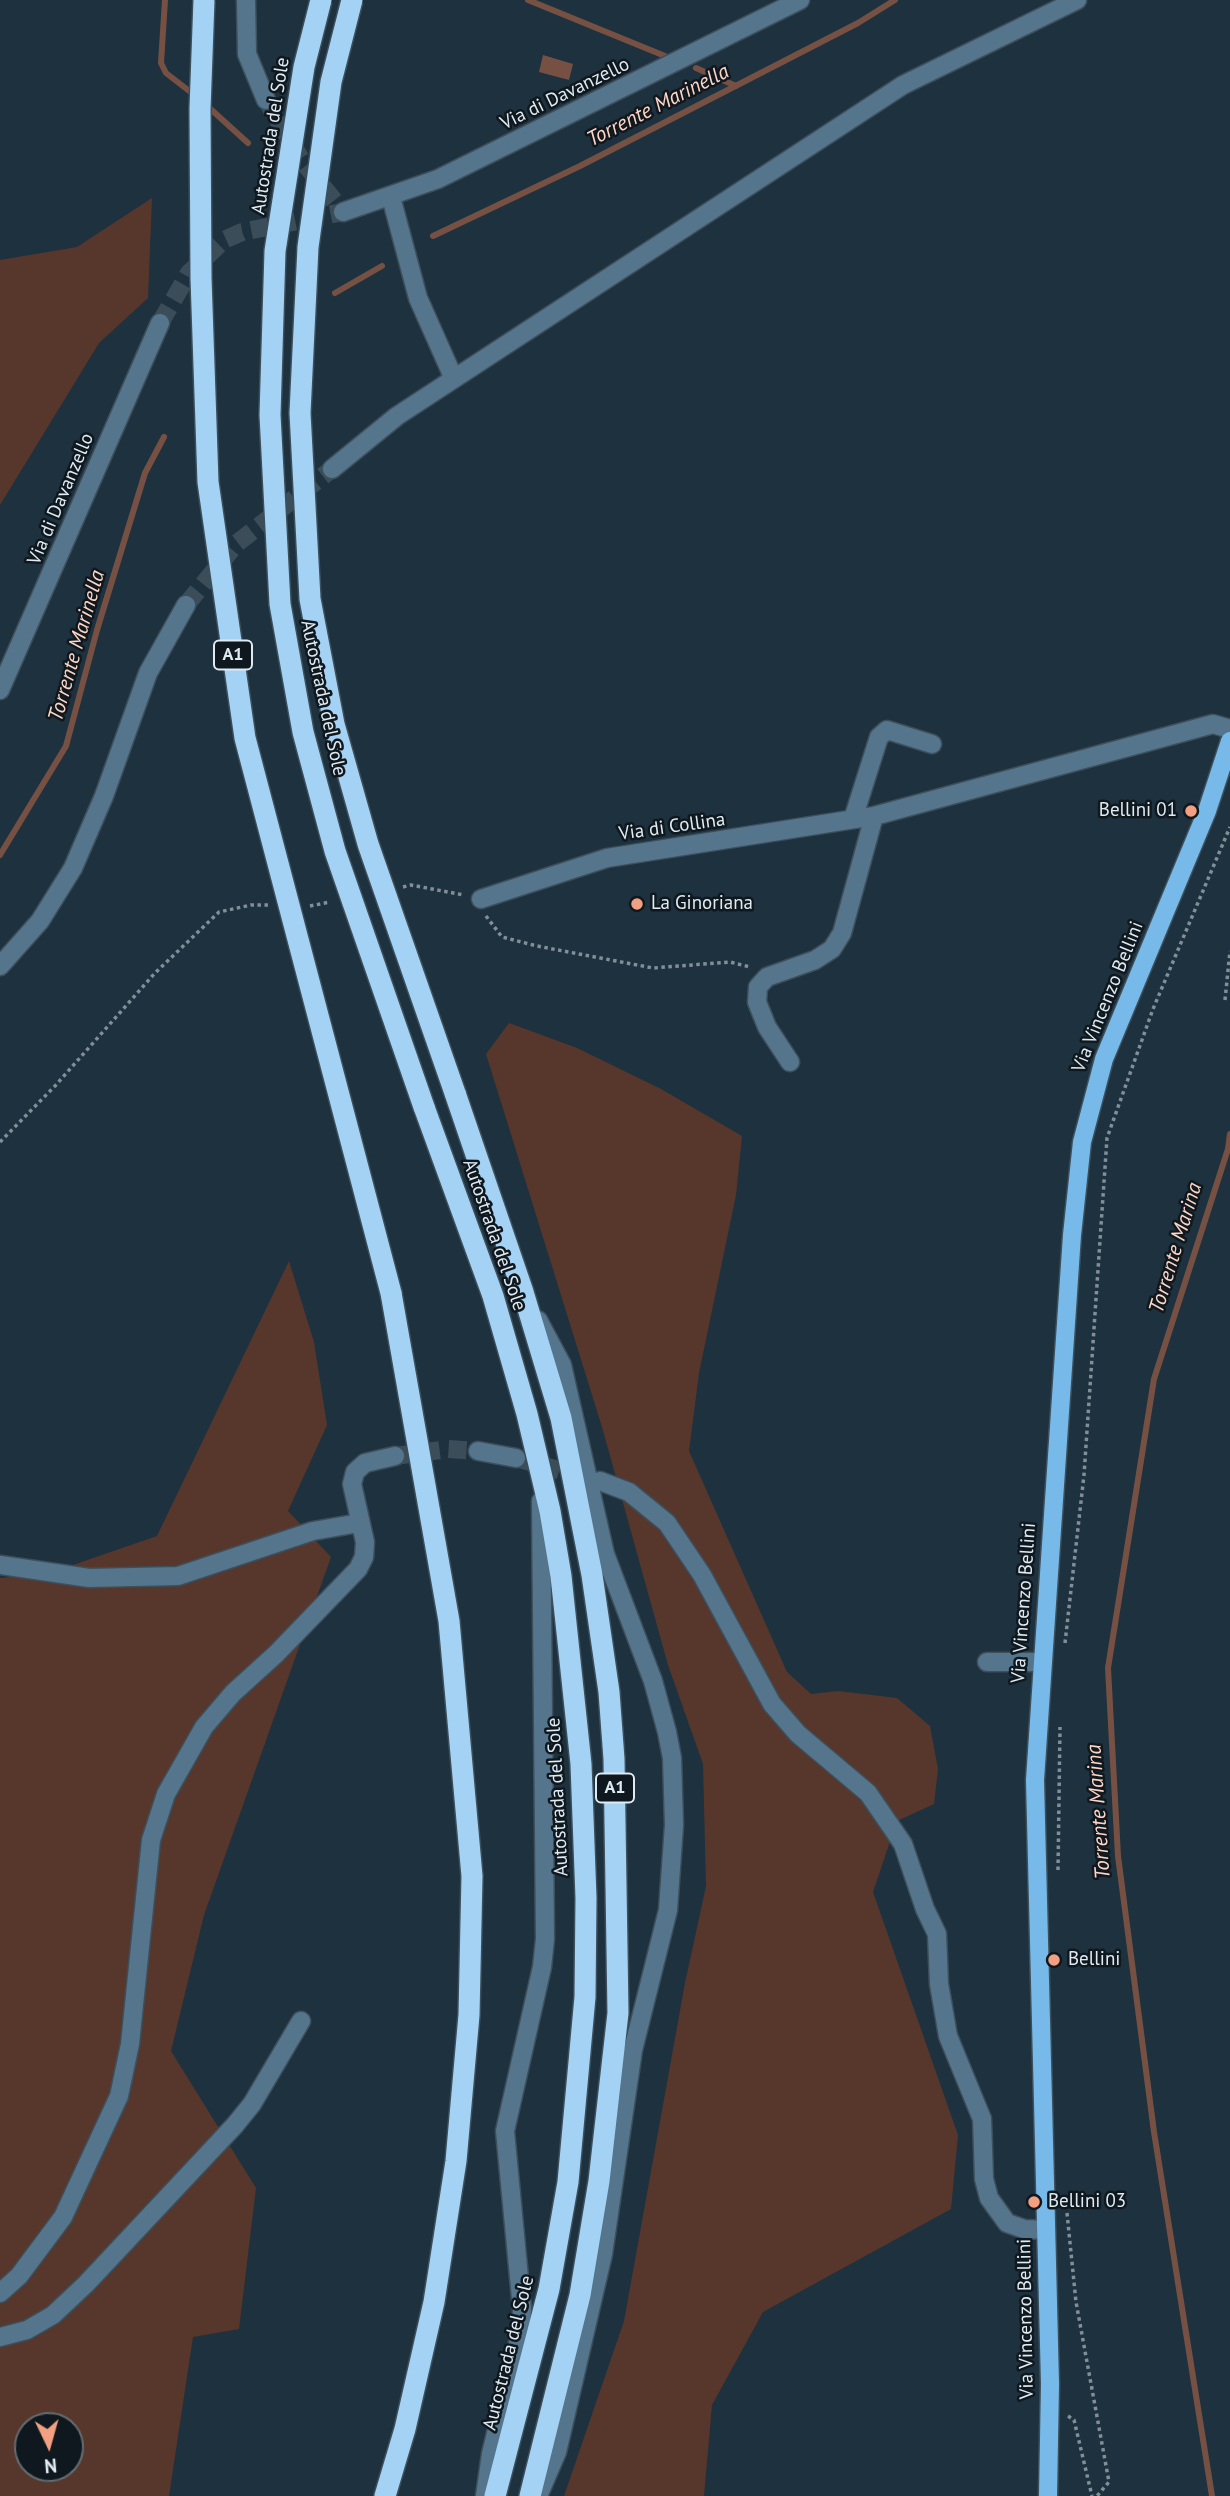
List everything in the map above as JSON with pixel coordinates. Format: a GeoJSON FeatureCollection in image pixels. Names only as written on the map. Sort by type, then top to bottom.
{"type":"FeatureCollection","features":[{"type":"Feature","properties":{"kind":"highway","name":"A1"},"geometry":{"type":"LineString","coordinates":[[204,0],[201,278],[208,482],[246,738],[391,1293],[449,1621],[472,1876],[469,2015],[456,2161],[434,2302],[405,2429],[385,2496]]}},
{"type":"Feature","properties":{"kind":"highway","name":"Autostrada del Sole"},"geometry":{"type":"LineString","coordinates":[[321,0],[304,67],[275,251],[270,415],[280,604],[303,732],[335,851],[493,1296],[541,1473],[561,1576],[582,1764],[586,1898],[585,1997],[568,2182],[552,2275],[495,2496]]}},
{"type":"Feature","properties":{"kind":"highway","name":"Autostrada del Sole"},"geometry":{"type":"LineString","coordinates":[[352,0],[331,82],[308,247],[300,413],[310,598],[334,724],[368,844],[523,1292],[561,1418],[592,1575],[609,1692],[614,1759],[618,2013],[599,2181],[580,2295],[530,2496]]}},
{"type":"Feature","properties":{"kind":"main road","name":"Via Vincenzo Bellini"},"geometry":{"type":"LineString","coordinates":[[1048,2496],[1046,2230],[1035,1780],[1072,1235],[1082,1142],[1104,1059],[1207,811],[1230,741]]}},
{"type":"Feature","properties":{"kind":"street"},"geometry":{"type":"LineString","coordinates":[[246,0],[247,54],[266,100]]}},
{"type":"Feature","properties":{"kind":"street"},"geometry":{"type":"LineString","coordinates":[[332,469],[397,416],[903,85],[1077,0]]}},
{"type":"Feature","properties":{"kind":"street","name":"Via di Davanzello"},"geometry":{"type":"LineString","coordinates":[[343,212],[438,179],[788,2]]}},
{"type":"Feature","properties":{"kind":"street"},"geometry":{"type":"LineString","coordinates":[[391,197],[418,298],[454,379]]}},
{"type":"Feature","properties":{"kind":"street","name":"Via di Davanzello"},"geometry":{"type":"LineString","coordinates":[[0,690],[160,323]]}},
{"type":"Feature","properties":{"kind":"street"},"geometry":{"type":"LineString","coordinates":[[0,966],[40,921],[73,868],[104,796],[148,673],[186,605]]}},
{"type":"Feature","properties":{"kind":"street","name":"Via di Collina"},"geometry":{"type":"LineString","coordinates":[[481,899],[607,858],[874,816],[1213,724],[1230,729]]}},
{"type":"Feature","properties":{"kind":"street"},"geometry":{"type":"LineString","coordinates":[[853,819],[879,737],[887,730],[932,744]]}},
{"type":"Feature","properties":{"kind":"street"},"geometry":{"type":"LineString","coordinates":[[790,1062],[767,1027],[757,1002],[758,987],[767,977],[815,960],[832,949],[842,933],[874,816]]}},
{"type":"Feature","properties":{"kind":"street"},"geometry":{"type":"LineString","coordinates":[[523,1292],[562,1365],[605,1554],[653,1681],[672,1758],[674,1825],[668,1910],[633,2050],[616,2175],[590,2318],[557,2452],[538,2496]]}},
{"type":"Feature","properties":{"kind":"street"},"geometry":{"type":"LineString","coordinates":[[478,1451],[516,1458]]}},
{"type":"Feature","properties":{"kind":"street"},"geometry":{"type":"LineString","coordinates":[[0,2293],[19,2276],[63,2217],[119,2096],[130,2044],[151,1840],[166,1794],[181,1762],[226,1701],[358,1569],[364,1556],[352,1484],[355,1472],[365,1463],[395,1456]]}},
{"type":"Feature","properties":{"kind":"street"},"geometry":{"type":"LineString","coordinates":[[485,2496],[491,2454],[521,2331],[523,2309],[505,2131],[542,1967],[545,1939],[541,1473]]}},
{"type":"Feature","properties":{"kind":"street"},"geometry":{"type":"LineString","coordinates":[[600,1481],[629,1492],[667,1523],[702,1575],[772,1704],[797,1734],[868,1793],[903,1844],[925,1909],[937,1934],[939,1984],[948,2036],[982,2119],[984,2179],[989,2198],[996,2212],[1007,2223],[1024,2229],[1046,2230]]}},
{"type":"Feature","properties":{"kind":"street"},"geometry":{"type":"LineString","coordinates":[[0,1565],[89,1578],[178,1576],[313,1531],[359,1523]]}},
{"type":"Feature","properties":{"kind":"street"},"geometry":{"type":"LineString","coordinates":[[987,1662],[1042,1662]]}},
{"type":"Feature","properties":{"kind":"street"},"geometry":{"type":"LineString","coordinates":[[0,2337],[27,2330],[53,2315],[86,2284],[235,2125],[301,2021]]}},
{"type":"Feature","properties":{"kind":"path"},"geometry":{"type":"LineString","coordinates":[[1065,1652],[1084,1475],[1107,1138],[1153,1009],[1230,827]]}},
{"type":"Feature","properties":{"kind":"path"},"geometry":{"type":"LineString","coordinates":[[1225,1000],[1230,951]]}},
{"type":"Feature","properties":{"kind":"path"},"geometry":{"type":"LineString","coordinates":[[1058,1881],[1060,1720]]}},
{"type":"Feature","properties":{"kind":"path"},"geometry":{"type":"LineString","coordinates":[[1049,2412],[1064,2413],[1074,2420],[1095,2496],[1109,2482],[1076,2302],[1066,2212]]}},
{"type":"Feature","properties":{"kind":"shaded area"},"geometry":{"type":"Polygon","coordinates":[[[543,55],[573,64],[569,80],[539,72],[543,55]]]}},
{"type":"Feature","properties":{"kind":"shaded area"},"geometry":{"type":"Polygon","coordinates":[[[152,198],[148,298],[99,343],[0,505],[0,260],[77,247],[152,198]]]}},
{"type":"Feature","properties":{"kind":"shaded area"},"geometry":{"type":"Polygon","coordinates":[[[509,1023],[577,1048],[661,1089],[742,1136],[736,1195],[699,1373],[689,1451],[787,1672],[811,1694],[838,1691],[897,1698],[930,1726],[938,1769],[934,1804],[897,1821],[873,1892],[958,2135],[951,2209],[763,2312],[712,2405],[704,2496],[564,2496],[624,2321],[685,1983],[706,1886],[703,1764],[668,1665],[602,1427],[486,1054],[509,1023]]]}},
{"type":"Feature","properties":{"kind":"shaded area"},"geometry":{"type":"Polygon","coordinates":[[[289,1261],[314,1342],[327,1425],[288,1511],[331,1557],[204,1915],[171,2051],[256,2188],[239,2329],[193,2337],[169,2496],[0,2496],[0,1578],[47,1574],[157,1536],[289,1261]]]}},
{"type":"Feature","properties":{"kind":"waterway"},"geometry":{"type":"LineString","coordinates":[[165,0],[161,63],[166,73],[197,97]]}},
{"type":"Feature","properties":{"kind":"waterway"},"geometry":{"type":"LineString","coordinates":[[528,0],[665,56]]}},
{"type":"Feature","properties":{"kind":"waterway","name":"Torrente Marinella"},"geometry":{"type":"LineString","coordinates":[[433,236],[580,166],[858,23],[895,0]]}},
{"type":"Feature","properties":{"kind":"waterway"},"geometry":{"type":"LineString","coordinates":[[696,68],[736,86]]}},
{"type":"Feature","properties":{"kind":"waterway"},"geometry":{"type":"LineString","coordinates":[[205,104],[248,143]]}},
{"type":"Feature","properties":{"kind":"waterway","name":"Torrente Marinella"},"geometry":{"type":"LineString","coordinates":[[335,293],[382,266]]}},
{"type":"Feature","properties":{"kind":"waterway","name":"Torrente Marinella"},"geometry":{"type":"LineString","coordinates":[[0,855],[66,746],[97,630],[145,473],[164,437]]}},
{"type":"Feature","properties":{"kind":"waterway","name":"Torrente Marina"},"geometry":{"type":"LineString","coordinates":[[1212,2496],[1154,2132],[1118,1856],[1108,1668],[1154,1379],[1228,1149],[1230,1134]]}},
{"type":"Feature","properties":{"kind":"tunnel"},"geometry":{"type":"LineString","coordinates":[[160,323],[189,273],[224,240],[242,232],[343,212],[301,159],[266,100]]}},
{"type":"Feature","properties":{"kind":"tunnel"},"geometry":{"type":"LineString","coordinates":[[186,605],[236,544],[332,469]]}},
{"type":"Feature","properties":{"kind":"tunnel"},"geometry":{"type":"LineString","coordinates":[[395,1456],[448,1449],[478,1451]]}},
{"type":"Feature","properties":{"kind":"tunnel"},"geometry":{"type":"LineString","coordinates":[[516,1458],[583,1477]]}},
{"type":"Feature","properties":{"kind":"place","name":"Bellini 01"},"geometry":{"type":"Point","coordinates":[1191,811]}},
{"type":"Feature","properties":{"kind":"place","name":"La Ginoriana"},"geometry":{"type":"Point","coordinates":[637,904]}},
{"type":"Feature","properties":{"kind":"place","name":"Bellini"},"geometry":{"type":"Point","coordinates":[1054,1960]}},
{"type":"Feature","properties":{"kind":"place","name":"Bellini 03"},"geometry":{"type":"Point","coordinates":[1034,2202]}}]}
